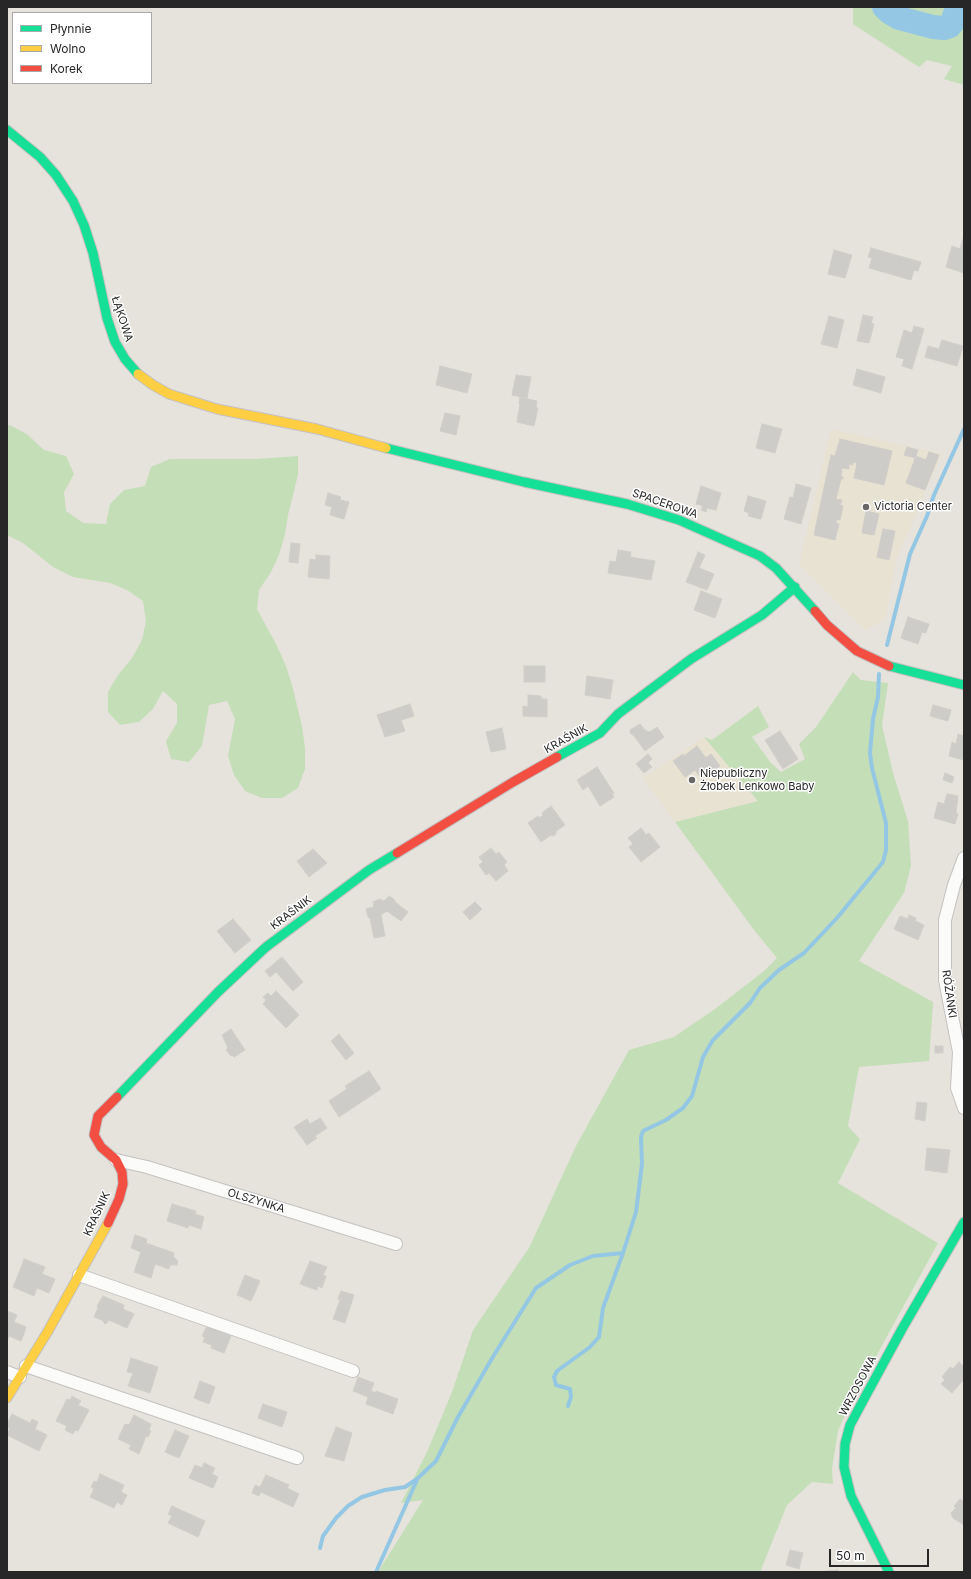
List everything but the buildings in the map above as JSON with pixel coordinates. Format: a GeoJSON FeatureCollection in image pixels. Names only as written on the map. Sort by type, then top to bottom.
{"type":"FeatureCollection","features":[{"type":"Feature","properties":{"kind":"street","name":"ŁĄKOWA"},"geometry":{"type":"LineString","coordinates":[[7,130],[40,157],[56,175],[73,201],[84,225],[93,253],[107,318],[115,342],[125,359],[139,375],[153,386],[191,402],[317,429]]}},
{"type":"Feature","properties":{"kind":"street","name":"SPACEROWA"},"geometry":{"type":"LineString","coordinates":[[317,429],[435,461],[627,504],[679,520],[760,556],[776,568],[795,587],[827,625],[843,640],[857,650],[880,663],[900,670],[964,685]]}},
{"type":"Feature","properties":{"kind":"street","name":"KRAŚNIK"},"geometry":{"type":"LineString","coordinates":[[7,1398],[80,1275],[107,1226],[119,1199],[123,1184],[122,1172],[116,1160],[101,1147],[94,1135],[98,1116],[218,992],[266,947],[345,888],[397,852],[513,782],[600,733],[618,714],[691,659],[762,616],[795,587]]}},
{"type":"Feature","properties":{"kind":"street","name":"RÓŻANKI"},"geometry":{"type":"LineString","coordinates":[[964,858],[954,885],[945,920],[945,980],[959,1052],[957,1088],[964,1108]]}},
{"type":"Feature","properties":{"kind":"street","name":"OLSZYNKA"},"geometry":{"type":"LineString","coordinates":[[116,1160],[147,1167],[396,1244]]}},
{"type":"Feature","properties":{"kind":"street","name":"WRZOSOWA"},"geometry":{"type":"LineString","coordinates":[[889,1572],[851,1496],[844,1467],[845,1444],[850,1425],[865,1397],[902,1329],[964,1222]]}},
{"type":"Feature","properties":{"kind":"street"},"geometry":{"type":"LineString","coordinates":[[80,1275],[352,1371]]}},
{"type":"Feature","properties":{"kind":"street"},"geometry":{"type":"LineString","coordinates":[[26,1366],[298,1458]]}},
{"type":"Feature","properties":{"kind":"street"},"geometry":{"type":"LineString","coordinates":[[7,1372],[20,1377]]}},
{"type":"Feature","properties":{"kind":"shaded area","name":"Victoria Center"},"geometry":{"type":"Polygon","coordinates":[[[831,429],[942,454],[896,560],[885,620],[865,630],[799,565],[831,429]]]}},
{"type":"Feature","properties":{"kind":"shaded area","name":"Niepubliczny Żłobek Lenkowo Baby"},"geometry":{"type":"Polygon","coordinates":[[[704,737],[758,801],[675,822],[643,778],[704,737]]]}},
{"type":"Feature","properties":{"kind":"green space"},"geometry":{"type":"Polygon","coordinates":[[[853,7],[964,7],[964,85],[944,79],[952,66],[927,60],[919,67],[853,24],[853,7]]]}},
{"type":"Feature","properties":{"kind":"green space"},"geometry":{"type":"Polygon","coordinates":[[[10,425],[28,435],[44,450],[66,456],[74,474],[64,492],[66,511],[83,523],[106,524],[110,504],[124,490],[145,486],[151,467],[170,459],[257,459],[298,456],[298,475],[285,534],[279,555],[271,572],[259,590],[257,609],[286,666],[302,726],[305,748],[305,769],[298,788],[282,798],[262,798],[245,791],[234,775],[228,756],[235,719],[227,701],[209,705],[202,746],[189,762],[171,759],[166,741],[177,723],[177,704],[163,691],[153,709],[139,722],[120,725],[108,712],[108,692],[118,675],[132,658],[142,640],[146,621],[143,601],[127,590],[110,583],[73,577],[53,567],[23,543],[7,535],[7,426],[10,425]]]}},
{"type":"Feature","properties":{"kind":"green space"},"geometry":{"type":"Polygon","coordinates":[[[853,672],[861,680],[888,683],[882,725],[893,773],[908,821],[911,866],[904,893],[859,961],[933,1002],[929,1061],[859,1067],[848,1126],[860,1139],[838,1183],[938,1243],[849,1406],[838,1431],[832,1469],[833,1484],[812,1482],[787,1505],[760,1572],[378,1572],[423,1500],[401,1503],[427,1452],[452,1392],[473,1330],[529,1248],[576,1146],[629,1050],[674,1037],[715,1009],[764,971],[777,958],[754,930],[675,822],[758,801],[704,737],[712,740],[758,706],[769,727],[752,737],[771,763],[781,772],[805,759],[799,744],[816,727],[853,672]]]}},
{"type":"Feature","properties":{"kind":"waterway"},"geometry":{"type":"LineString","coordinates":[[884,7],[899,18],[933,27],[944,28],[950,26],[953,22],[958,7]]}},
{"type":"Feature","properties":{"kind":"waterway"},"geometry":{"type":"LineString","coordinates":[[887,645],[910,554],[927,516],[934,495],[964,429]]}},
{"type":"Feature","properties":{"kind":"waterway"},"geometry":{"type":"LineString","coordinates":[[568,1406],[571,1397],[570,1389],[556,1385],[554,1377],[557,1371],[590,1347],[599,1337],[603,1308],[636,1212],[642,1164],[641,1137],[643,1131],[666,1120],[683,1108],[692,1096],[703,1057],[713,1040],[750,1003],[760,988],[779,970],[804,953],[837,918],[883,862],[886,850],[886,823],[872,768],[870,753],[873,719],[878,697],[879,674]]}},
{"type":"Feature","properties":{"kind":"waterway"},"geometry":{"type":"LineString","coordinates":[[320,1548],[323,1536],[336,1518],[348,1506],[362,1497],[385,1490],[405,1487],[417,1479],[436,1461],[458,1417],[494,1355],[536,1288],[570,1265],[593,1256],[623,1253]]}},
{"type":"Feature","properties":{"kind":"waterway"},"geometry":{"type":"LineString","coordinates":[[376,1572],[417,1480]]}},
{"type":"Feature","properties":{"kind":"traffic: fast"},"geometry":{"type":"LineString","coordinates":[[7,130],[40,157],[56,175],[73,201],[84,225],[93,253],[107,318],[115,342],[125,359],[138,374]]}},
{"type":"Feature","properties":{"kind":"traffic: fast"},"geometry":{"type":"LineString","coordinates":[[386,448],[524,482],[627,504],[679,520],[760,556],[776,568],[815,611]]}},
{"type":"Feature","properties":{"kind":"traffic: fast"},"geometry":{"type":"LineString","coordinates":[[557,757],[600,733],[618,714],[691,659],[762,615],[795,587]]}},
{"type":"Feature","properties":{"kind":"traffic: fast"},"geometry":{"type":"LineString","coordinates":[[889,666],[964,685]]}},
{"type":"Feature","properties":{"kind":"traffic: fast"},"geometry":{"type":"LineString","coordinates":[[117,1097],[218,992],[266,947],[369,870],[397,853]]}},
{"type":"Feature","properties":{"kind":"traffic: fast"},"geometry":{"type":"LineString","coordinates":[[889,1572],[851,1496],[844,1467],[845,1444],[850,1425],[865,1397],[902,1329],[964,1222]]}},
{"type":"Feature","properties":{"kind":"traffic: slow"},"geometry":{"type":"LineString","coordinates":[[138,374],[169,394],[217,409],[317,429],[386,448]]}},
{"type":"Feature","properties":{"kind":"traffic: slow"},"geometry":{"type":"LineString","coordinates":[[7,1398],[48,1331],[108,1223]]}},
{"type":"Feature","properties":{"kind":"traffic: jam"},"geometry":{"type":"LineString","coordinates":[[815,611],[827,625],[857,651],[889,666]]}},
{"type":"Feature","properties":{"kind":"traffic: jam"},"geometry":{"type":"LineString","coordinates":[[397,853],[513,782],[557,757]]}},
{"type":"Feature","properties":{"kind":"traffic: jam"},"geometry":{"type":"LineString","coordinates":[[108,1223],[119,1199],[123,1184],[122,1172],[116,1160],[101,1147],[94,1135],[98,1116],[117,1097]]}},
{"type":"Feature","properties":{"kind":"place","name":"Victoria Center"},"geometry":{"type":"Point","coordinates":[866,507]}},
{"type":"Feature","properties":{"kind":"place","name":"Niepubliczny Żłobek Lenkowo Baby"},"geometry":{"type":"Point","coordinates":[692,780]}}]}
